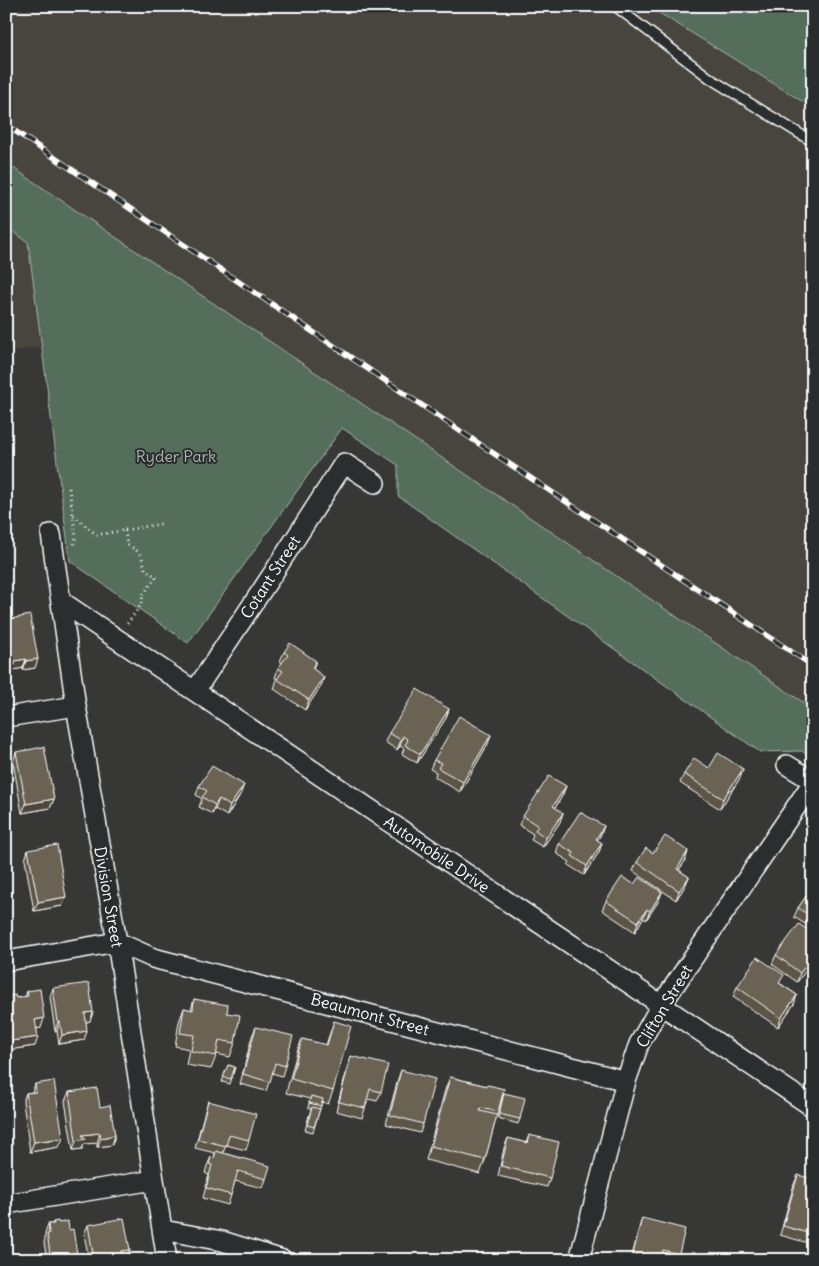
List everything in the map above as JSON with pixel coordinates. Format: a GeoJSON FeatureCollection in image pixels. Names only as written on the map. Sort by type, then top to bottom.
{"type":"FeatureCollection","features":[{"type":"Feature","properties":{"kind":"street","name":"Cotant Street"},"geometry":{"type":"LineString","coordinates":[[195,691],[344,463],[374,483]]}},
{"type":"Feature","properties":{"kind":"street","name":"Division Street"},"geometry":{"type":"LineString","coordinates":[[51,534],[76,706],[117,942],[167,1260]]}},
{"type":"Feature","properties":{"kind":"street","name":"Automobile Drive"},"geometry":{"type":"LineString","coordinates":[[62,602],[813,1107]]}},
{"type":"Feature","properties":{"kind":"street"},"geometry":{"type":"LineString","coordinates":[[6,717],[76,706]]}},
{"type":"Feature","properties":{"kind":"street"},"geometry":{"type":"LineString","coordinates":[[787,765],[813,782]]}},
{"type":"Feature","properties":{"kind":"street","name":"Clifton Street"},"geometry":{"type":"LineString","coordinates":[[579,1260],[626,1081],[639,1044],[661,1005],[813,782]]}},
{"type":"Feature","properties":{"kind":"street"},"geometry":{"type":"LineString","coordinates":[[6,961],[117,942]]}},
{"type":"Feature","properties":{"kind":"street","name":"Beaumont Street"},"geometry":{"type":"LineString","coordinates":[[117,942],[153,958],[626,1081]]}},
{"type":"Feature","properties":{"kind":"street"},"geometry":{"type":"LineString","coordinates":[[6,1204],[154,1180]]}},
{"type":"Feature","properties":{"kind":"street"},"geometry":{"type":"LineString","coordinates":[[163,1230],[222,1241],[283,1260]]}},
{"type":"Feature","properties":{"kind":"lane"},"geometry":{"type":"LineString","coordinates":[[615,6],[711,79],[813,142]]}},
{"type":"Feature","properties":{"kind":"path"},"geometry":{"type":"LineString","coordinates":[[69,488],[76,538],[74,545]]}},
{"type":"Feature","properties":{"kind":"path"},"geometry":{"type":"LineString","coordinates":[[73,515],[97,535],[161,524]]}},
{"type":"Feature","properties":{"kind":"path"},"geometry":{"type":"LineString","coordinates":[[125,530],[127,545],[137,550],[142,557],[145,569],[160,580]]}},
{"type":"Feature","properties":{"kind":"path"},"geometry":{"type":"LineString","coordinates":[[116,638],[143,602],[142,596],[156,577]]}},
{"type":"Feature","properties":{"kind":"shaded area"},"geometry":{"type":"Polygon","coordinates":[[[6,6],[648,6],[813,108],[813,709],[6,163],[6,6]]]}},
{"type":"Feature","properties":{"kind":"shaded area"},"geometry":{"type":"Polygon","coordinates":[[[6,227],[28,242],[42,347],[6,352],[6,227]]]}},
{"type":"Feature","properties":{"kind":"green space"},"geometry":{"type":"Polygon","coordinates":[[[648,6],[813,6],[813,108],[648,6]]]}},
{"type":"Feature","properties":{"kind":"green space","name":"Ryder Park"},"geometry":{"type":"Polygon","coordinates":[[[6,163],[813,709],[813,760],[802,751],[760,752],[398,496],[398,465],[342,428],[188,643],[70,561],[28,242],[6,227],[6,163]]]}},
{"type":"Feature","properties":{"kind":"building"},"geometry":{"type":"Polygon","coordinates":[[[30,615],[38,659],[15,661],[15,665],[6,666],[6,620],[30,615]]]}},
{"type":"Feature","properties":{"kind":"building"},"geometry":{"type":"Polygon","coordinates":[[[290,643],[316,661],[312,668],[324,677],[309,700],[277,679],[283,671],[278,668],[288,655],[284,652],[290,643]]]}},
{"type":"Feature","properties":{"kind":"building"},"geometry":{"type":"Polygon","coordinates":[[[417,689],[449,709],[420,754],[405,745],[408,740],[403,736],[401,740],[389,733],[417,689]]]}},
{"type":"Feature","properties":{"kind":"building"},"geometry":{"type":"Polygon","coordinates":[[[459,716],[491,735],[463,782],[438,768],[441,763],[434,760],[459,716]]]}},
{"type":"Feature","properties":{"kind":"building"},"geometry":{"type":"Polygon","coordinates":[[[44,747],[54,799],[26,804],[16,752],[44,747]]]}},
{"type":"Feature","properties":{"kind":"building"},"geometry":{"type":"Polygon","coordinates":[[[718,753],[743,769],[723,799],[684,774],[694,758],[709,768],[718,753]]]}},
{"type":"Feature","properties":{"kind":"building"},"geometry":{"type":"Polygon","coordinates":[[[212,766],[244,785],[230,806],[219,799],[215,805],[202,797],[207,791],[199,786],[212,766]]]}},
{"type":"Feature","properties":{"kind":"building"},"geometry":{"type":"Polygon","coordinates":[[[549,776],[566,786],[553,806],[563,813],[546,838],[535,830],[538,826],[523,816],[549,776]]]}},
{"type":"Feature","properties":{"kind":"building"},"geometry":{"type":"Polygon","coordinates":[[[580,812],[604,826],[596,839],[602,843],[587,866],[572,856],[574,853],[559,844],[580,812]]]}},
{"type":"Feature","properties":{"kind":"building"},"geometry":{"type":"Polygon","coordinates":[[[665,836],[688,851],[677,869],[689,877],[679,891],[637,862],[646,848],[653,853],[665,836]]]}},
{"type":"Feature","properties":{"kind":"building"},"geometry":{"type":"Polygon","coordinates":[[[57,845],[66,897],[38,902],[28,850],[57,845]]]}},
{"type":"Feature","properties":{"kind":"building"},"geometry":{"type":"Polygon","coordinates":[[[622,877],[634,884],[639,877],[662,892],[650,911],[647,909],[638,922],[606,901],[622,877]]]}},
{"type":"Feature","properties":{"kind":"building"},"geometry":{"type":"Polygon","coordinates":[[[813,886],[813,918],[798,908],[813,886]]]}},
{"type":"Feature","properties":{"kind":"building"},"geometry":{"type":"Polygon","coordinates":[[[799,924],[813,934],[813,956],[800,973],[776,955],[799,924]]]}},
{"type":"Feature","properties":{"kind":"building"},"geometry":{"type":"Polygon","coordinates":[[[757,957],[784,975],[779,983],[797,995],[781,1018],[737,987],[757,957]]]}},
{"type":"Feature","properties":{"kind":"building"},"geometry":{"type":"Polygon","coordinates":[[[89,983],[93,1012],[85,1013],[87,1031],[62,1035],[53,988],[89,983]]]}},
{"type":"Feature","properties":{"kind":"building"},"geometry":{"type":"Polygon","coordinates":[[[40,989],[44,1018],[35,1020],[38,1037],[11,1041],[6,997],[15,995],[16,998],[28,996],[27,991],[40,989]]]}},
{"type":"Feature","properties":{"kind":"building"},"geometry":{"type":"Polygon","coordinates":[[[194,999],[228,1005],[227,1013],[240,1015],[235,1043],[219,1040],[216,1056],[191,1051],[194,1035],[180,1033],[184,1008],[193,1010],[194,999]]]}},
{"type":"Feature","properties":{"kind":"building"},"geometry":{"type":"Polygon","coordinates":[[[334,1021],[351,1026],[333,1091],[291,1079],[302,1039],[327,1045],[334,1021]]]}},
{"type":"Feature","properties":{"kind":"building"},"geometry":{"type":"Polygon","coordinates":[[[256,1027],[293,1036],[285,1066],[275,1063],[270,1082],[243,1074],[256,1027]]]}},
{"type":"Feature","properties":{"kind":"building"},"geometry":{"type":"Polygon","coordinates":[[[351,1056],[388,1065],[381,1092],[370,1089],[365,1108],[339,1102],[351,1056]]]}},
{"type":"Feature","properties":{"kind":"building"},"geometry":{"type":"Polygon","coordinates":[[[228,1065],[235,1067],[231,1079],[223,1077],[228,1065]]]}},
{"type":"Feature","properties":{"kind":"building"},"geometry":{"type":"Polygon","coordinates":[[[401,1070],[435,1079],[423,1124],[390,1115],[401,1070]]]}},
{"type":"Feature","properties":{"kind":"building"},"geometry":{"type":"Polygon","coordinates":[[[450,1077],[504,1089],[498,1112],[481,1108],[480,1111],[497,1115],[485,1160],[431,1146],[450,1077]]]}},
{"type":"Feature","properties":{"kind":"building"},"geometry":{"type":"Polygon","coordinates":[[[54,1081],[63,1138],[34,1142],[26,1093],[36,1092],[35,1084],[54,1081]]]}},
{"type":"Feature","properties":{"kind":"building"},"geometry":{"type":"Polygon","coordinates":[[[97,1088],[100,1107],[110,1105],[115,1135],[101,1138],[100,1133],[82,1135],[86,1139],[76,1141],[69,1092],[97,1088]]]}},
{"type":"Feature","properties":{"kind":"building"},"geometry":{"type":"Polygon","coordinates":[[[504,1093],[525,1098],[520,1119],[499,1114],[504,1093]]]}},
{"type":"Feature","properties":{"kind":"building"},"geometry":{"type":"Polygon","coordinates":[[[311,1096],[323,1099],[321,1106],[309,1103],[311,1096]]]}},
{"type":"Feature","properties":{"kind":"building"},"geometry":{"type":"Polygon","coordinates":[[[208,1101],[256,1114],[249,1140],[229,1135],[226,1146],[198,1139],[208,1101]]]}},
{"type":"Feature","properties":{"kind":"building"},"geometry":{"type":"Polygon","coordinates":[[[312,1107],[320,1109],[314,1127],[307,1125],[312,1107]]]}},
{"type":"Feature","properties":{"kind":"building"},"geometry":{"type":"Polygon","coordinates":[[[6,1112],[12,1155],[6,1155],[6,1112]]]}},
{"type":"Feature","properties":{"kind":"building"},"geometry":{"type":"Polygon","coordinates":[[[529,1135],[559,1142],[550,1178],[501,1166],[508,1138],[527,1143],[529,1135]]]}},
{"type":"Feature","properties":{"kind":"building"},"geometry":{"type":"Polygon","coordinates":[[[216,1151],[270,1166],[266,1179],[238,1171],[231,1195],[206,1188],[212,1165],[209,1164],[211,1157],[214,1158],[216,1151]]]}},
{"type":"Feature","properties":{"kind":"building"},"geometry":{"type":"Polygon","coordinates":[[[798,1175],[813,1179],[813,1227],[811,1234],[783,1226],[798,1175]]]}},
{"type":"Feature","properties":{"kind":"building"},"geometry":{"type":"Polygon","coordinates":[[[124,1218],[130,1250],[121,1251],[122,1260],[94,1260],[88,1225],[124,1218]]]}},
{"type":"Feature","properties":{"kind":"building"},"geometry":{"type":"Polygon","coordinates":[[[642,1218],[685,1229],[679,1254],[663,1250],[661,1260],[657,1260],[633,1254],[642,1218]]]}},
{"type":"Feature","properties":{"kind":"building"},"geometry":{"type":"Polygon","coordinates":[[[58,1221],[59,1223],[68,1221],[69,1230],[73,1229],[78,1260],[51,1260],[47,1234],[49,1234],[48,1224],[54,1224],[53,1222],[58,1221]]]}},
{"type":"Feature","properties":{"kind":"railway"},"geometry":{"type":"LineString","coordinates":[[6,125],[813,666]]}}]}
